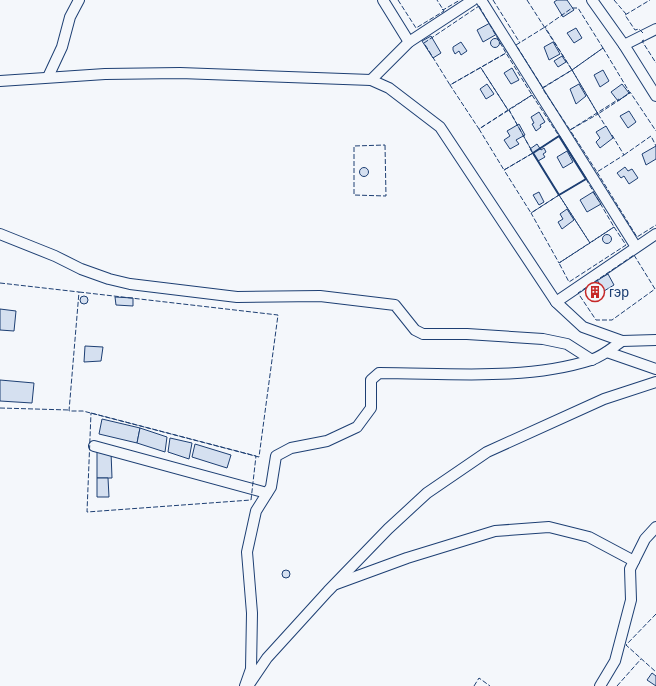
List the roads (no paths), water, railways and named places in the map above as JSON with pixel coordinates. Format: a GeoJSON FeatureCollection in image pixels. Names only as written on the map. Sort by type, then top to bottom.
{"type":"FeatureCollection","features":[{"type":"Feature","properties":{"kind":"street"},"geometry":{"type":"LineString","coordinates":[[48,77],[62,48],[70,17],[79,0]]}},
{"type":"Feature","properties":{"kind":"street"},"geometry":{"type":"LineString","coordinates":[[383,0],[409,42]]}},
{"type":"Feature","properties":{"kind":"street"},"geometry":{"type":"LineString","coordinates":[[371,80],[409,42],[473,0]]}},
{"type":"Feature","properties":{"kind":"street"},"geometry":{"type":"LineString","coordinates":[[481,0],[636,247]]}},
{"type":"Feature","properties":{"kind":"street"},"geometry":{"type":"LineString","coordinates":[[592,0],[624,45],[656,96]]}},
{"type":"Feature","properties":{"kind":"street"},"geometry":{"type":"LineString","coordinates":[[624,45],[656,29]]}},
{"type":"Feature","properties":{"kind":"street"},"geometry":{"type":"LineString","coordinates":[[0,81],[48,77],[180,73],[371,80],[389,88],[440,127],[556,302],[583,327],[622,341],[656,340]]}},
{"type":"Feature","properties":{"kind":"street"},"geometry":{"type":"LineString","coordinates":[[0,234],[55,256],[81,269],[130,284],[237,297],[320,296],[395,305],[415,330],[423,334],[467,334],[543,339],[567,344],[592,360]]}},
{"type":"Feature","properties":{"kind":"street"},"geometry":{"type":"LineString","coordinates":[[556,302],[656,234]]}},
{"type":"Feature","properties":{"kind":"street"},"geometry":{"type":"LineString","coordinates":[[246,686],[251,669],[252,613],[247,552],[256,511],[271,487],[276,456],[291,448],[327,441],[357,427],[371,408],[371,380],[379,373],[539,372],[592,360],[607,352],[622,341]]}},
{"type":"Feature","properties":{"kind":"street"},"geometry":{"type":"LineString","coordinates":[[607,352],[656,369]]}},
{"type":"Feature","properties":{"kind":"street"},"geometry":{"type":"LineString","coordinates":[[246,686],[267,658],[334,585],[388,529],[427,493],[487,452],[604,398],[656,382]]}},
{"type":"Feature","properties":{"kind":"street"},"geometry":{"type":"LineString","coordinates":[[94,446],[267,493]]}},
{"type":"Feature","properties":{"kind":"street"},"geometry":{"type":"LineString","coordinates":[[334,585],[407,558],[495,531],[549,527],[589,537],[634,561]]}},
{"type":"Feature","properties":{"kind":"street"},"geometry":{"type":"LineString","coordinates":[[600,686],[615,661],[631,600],[630,569],[646,539],[656,527]]}},
{"type":"Feature","properties":{"kind":"place","name":"гэр"},"geometry":{"type":"Point","coordinates":[595,292]}}]}
